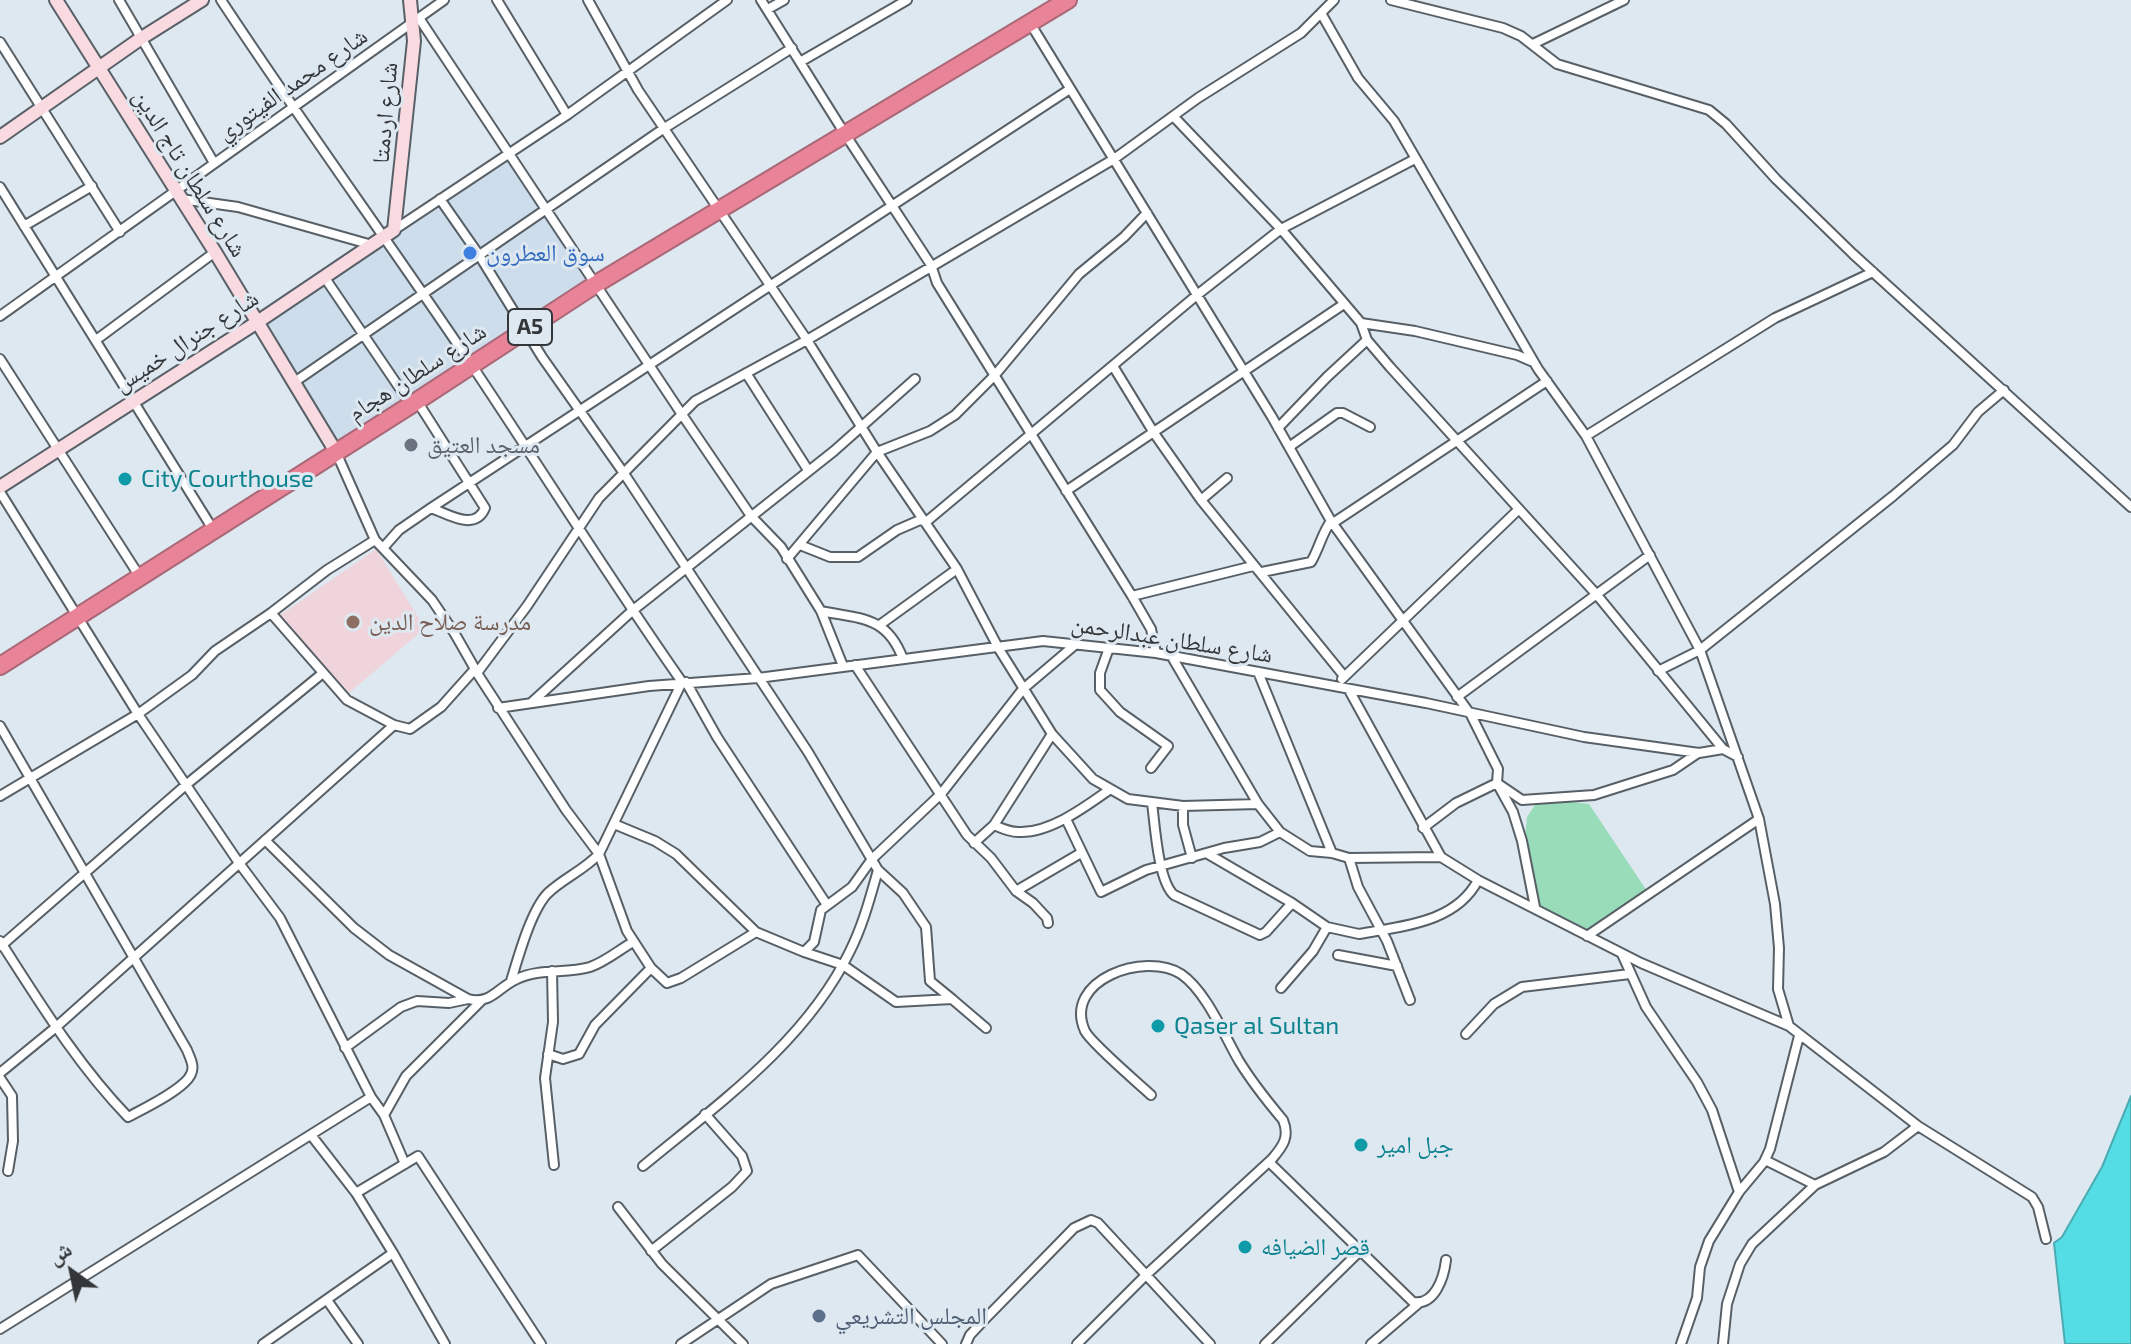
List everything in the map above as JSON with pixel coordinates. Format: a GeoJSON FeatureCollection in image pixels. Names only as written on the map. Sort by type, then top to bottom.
{"type":"FeatureCollection","features":[{"type":"Feature","properties":{"kind":"highway","name":"شارع سلطان هجام"},"geometry":{"type":"LineString","coordinates":[[0,666],[596,284],[1030,22],[1058,2]]}},
{"type":"Feature","properties":{"kind":"street","name":"شارع سلطان تاج الدين"},"geometry":{"type":"LineString","coordinates":[[56,0],[215,252],[336,452]]}},
{"type":"Feature","properties":{"kind":"street"},"geometry":{"type":"LineString","coordinates":[[119,0],[214,163]]}},
{"type":"Feature","properties":{"kind":"street"},"geometry":{"type":"LineString","coordinates":[[0,137],[140,39],[202,0]]}},
{"type":"Feature","properties":{"kind":"street"},"geometry":{"type":"LineString","coordinates":[[221,0],[292,108],[389,233],[423,294],[632,611],[684,682],[827,905]]}},
{"type":"Feature","properties":{"kind":"street","name":"شارع محمد الفيتوري"},"geometry":{"type":"LineString","coordinates":[[0,316],[179,195],[214,163],[292,108],[411,10],[444,0]]}},
{"type":"Feature","properties":{"kind":"street"},"geometry":{"type":"LineString","coordinates":[[497,0],[567,115]]}},
{"type":"Feature","properties":{"kind":"street"},"geometry":{"type":"LineString","coordinates":[[588,0],[627,73],[663,129],[807,340],[877,452],[957,569],[999,649],[1052,734],[1093,779],[1128,799],[1183,806],[1258,804]]}},
{"type":"Feature","properties":{"kind":"street"},"geometry":{"type":"LineString","coordinates":[[389,233],[567,115],[727,0]]}},
{"type":"Feature","properties":{"kind":"street"},"geometry":{"type":"LineString","coordinates":[[761,0],[931,265],[937,283],[1132,596],[1151,629],[1156,653]]}},
{"type":"Feature","properties":{"kind":"street"},"geometry":{"type":"LineString","coordinates":[[768,9],[784,0]]}},
{"type":"Feature","properties":{"kind":"street"},"geometry":{"type":"LineString","coordinates":[[800,62],[907,0]]}},
{"type":"Feature","properties":{"kind":"street"},"geometry":{"type":"LineString","coordinates":[[271,613],[347,700],[394,725],[410,729],[441,707],[476,671],[579,531],[599,498],[681,413],[710,391],[807,340],[1114,159],[1198,98],[1301,33],[1334,0]]}},
{"type":"Feature","properties":{"kind":"street"},"geometry":{"type":"LineString","coordinates":[[1391,0],[1503,28],[1533,44],[1557,64],[1709,110],[1873,272],[2131,507]]}},
{"type":"Feature","properties":{"kind":"street"},"geometry":{"type":"LineString","coordinates":[[1533,44],[1624,0]]}},
{"type":"Feature","properties":{"kind":"street"},"geometry":{"type":"LineString","coordinates":[[411,10],[751,516],[781,547],[821,611],[843,666]]}},
{"type":"Feature","properties":{"kind":"street","name":"شارع اردمتا"},"geometry":{"type":"LineString","coordinates":[[389,233],[414,41],[411,10]]}},
{"type":"Feature","properties":{"kind":"street"},"geometry":{"type":"LineString","coordinates":[[1321,13],[1348,62],[1394,121],[1538,369]]}},
{"type":"Feature","properties":{"kind":"street"},"geometry":{"type":"LineString","coordinates":[[1030,22],[1332,522],[1471,715],[1498,769],[1497,783],[1513,812],[1535,907]]}},
{"type":"Feature","properties":{"kind":"street"},"geometry":{"type":"LineString","coordinates":[[0,42],[120,232]]}},
{"type":"Feature","properties":{"kind":"street"},"geometry":{"type":"LineString","coordinates":[[293,383],[663,129],[792,48]]}},
{"type":"Feature","properties":{"kind":"street"},"geometry":{"type":"LineString","coordinates":[[383,548],[399,530],[431,508],[1070,89]]}},
{"type":"Feature","properties":{"kind":"street"},"geometry":{"type":"LineString","coordinates":[[1174,117],[1281,229],[1361,323],[1367,340],[1597,595],[1723,749],[1738,757]]}},
{"type":"Feature","properties":{"kind":"street"},"geometry":{"type":"LineString","coordinates":[[926,522],[1197,295],[1281,229],[1415,159]]}},
{"type":"Feature","properties":{"kind":"street"},"geometry":{"type":"LineString","coordinates":[[24,226],[92,186]]}},
{"type":"Feature","properties":{"kind":"street"},"geometry":{"type":"LineString","coordinates":[[0,187],[214,531]]}},
{"type":"Feature","properties":{"kind":"street"},"geometry":{"type":"LineString","coordinates":[[179,195],[238,207],[372,245]]}},
{"type":"Feature","properties":{"kind":"street"},"geometry":{"type":"LineString","coordinates":[[440,199],[808,752],[878,870],[903,893],[926,927],[930,981],[986,1028]]}},
{"type":"Feature","properties":{"kind":"street"},"geometry":{"type":"LineString","coordinates":[[787,559],[877,452],[941,426],[974,398],[1079,274],[1124,237],[1147,213]]}},
{"type":"Feature","properties":{"kind":"street","name":"شارع جنرال خميس"},"geometry":{"type":"LineString","coordinates":[[0,490],[389,233]]}},
{"type":"Feature","properties":{"kind":"street"},"geometry":{"type":"LineString","coordinates":[[96,340],[215,252]]}},
{"type":"Feature","properties":{"kind":"street"},"geometry":{"type":"LineString","coordinates":[[1586,436],[1775,318],[1873,272]]}},
{"type":"Feature","properties":{"kind":"street"},"geometry":{"type":"LineString","coordinates":[[325,278],[471,483],[485,508],[475,520],[466,521],[431,508]]}},
{"type":"Feature","properties":{"kind":"street"},"geometry":{"type":"LineString","coordinates":[[1066,491],[1344,304]]}},
{"type":"Feature","properties":{"kind":"street"},"geometry":{"type":"LineString","coordinates":[[1361,323],[1415,331],[1529,359],[1586,436],[1700,650],[1738,757],[1759,819],[1775,904],[1779,948],[1778,989],[1789,1026]]}},
{"type":"Feature","properties":{"kind":"street"},"geometry":{"type":"LineString","coordinates":[[1278,428],[1367,340]]}},
{"type":"Feature","properties":{"kind":"street"},"geometry":{"type":"LineString","coordinates":[[0,359],[140,577]]}},
{"type":"Feature","properties":{"kind":"street"},"geometry":{"type":"LineString","coordinates":[[1113,366],[1154,433],[1201,500],[1344,676]]}},
{"type":"Feature","properties":{"kind":"street"},"geometry":{"type":"LineString","coordinates":[[746,373],[808,470]]}},
{"type":"Feature","properties":{"kind":"street"},"geometry":{"type":"LineString","coordinates":[[531,704],[632,611],[861,427],[915,379]]}},
{"type":"Feature","properties":{"kind":"street"},"geometry":{"type":"LineString","coordinates":[[1262,572],[1311,562],[1319,549],[1325,528],[1332,522],[1547,381]]}},
{"type":"Feature","properties":{"kind":"street"},"geometry":{"type":"LineString","coordinates":[[1658,671],[1700,650],[1914,479],[1953,445],[1978,412],[2004,390]]}},
{"type":"Feature","properties":{"kind":"street"},"geometry":{"type":"LineString","coordinates":[[1289,447],[1337,413],[1370,427]]}},
{"type":"Feature","properties":{"kind":"street"},"geometry":{"type":"LineString","coordinates":[[336,452],[375,540],[432,600],[498,708],[599,854],[633,942],[651,968],[667,983],[675,981],[756,932]]}},
{"type":"Feature","properties":{"kind":"street"},"geometry":{"type":"LineString","coordinates":[[1201,500],[1227,478]]}},
{"type":"Feature","properties":{"kind":"street"},"geometry":{"type":"LineString","coordinates":[[0,490],[138,714],[280,918],[345,1048],[384,1115],[405,1164]]}},
{"type":"Feature","properties":{"kind":"street"},"geometry":{"type":"LineString","coordinates":[[1336,686],[1518,510]]}},
{"type":"Feature","properties":{"kind":"street"},"geometry":{"type":"LineString","coordinates":[[800,545],[830,557],[858,557],[897,530],[920,520],[926,522]]}},
{"type":"Feature","properties":{"kind":"street"},"geometry":{"type":"LineString","coordinates":[[0,796],[138,714],[192,675],[215,651],[327,570],[375,540]]}},
{"type":"Feature","properties":{"kind":"street"},"geometry":{"type":"LineString","coordinates":[[1457,697],[1650,555]]}},
{"type":"Feature","properties":{"kind":"street"},"geometry":{"type":"LineString","coordinates":[[1132,596],[1253,566]]}},
{"type":"Feature","properties":{"kind":"street"},"geometry":{"type":"LineString","coordinates":[[881,624],[957,569]]}},
{"type":"Feature","properties":{"kind":"street"},"geometry":{"type":"LineString","coordinates":[[821,611],[881,624],[894,640],[903,659]]}},
{"type":"Feature","properties":{"kind":"street","name":"شارع سلطان عبدالرحمن"},"geometry":{"type":"LineString","coordinates":[[498,708],[684,682],[758,678],[1043,641],[1156,653],[1426,703],[1584,737],[1699,753],[1723,749]]}},
{"type":"Feature","properties":{"kind":"street"},"geometry":{"type":"LineString","coordinates":[[804,952],[814,942],[821,910],[852,887],[872,859],[941,794],[1023,689],[1076,644]]}},
{"type":"Feature","properties":{"kind":"street"},"geometry":{"type":"LineString","coordinates":[[1109,648],[1098,682],[1100,690],[1120,712],[1168,746],[1151,768]]}},
{"type":"Feature","properties":{"kind":"street"},"geometry":{"type":"LineString","coordinates":[[1172,657],[1258,804],[1280,832],[1310,851],[1349,858],[1441,857]]}},
{"type":"Feature","properties":{"kind":"street"},"geometry":{"type":"LineString","coordinates":[[855,665],[974,843],[991,858],[1016,891],[1047,918],[1048,923]]}},
{"type":"Feature","properties":{"kind":"street"},"geometry":{"type":"LineString","coordinates":[[1258,672],[1332,853]]}},
{"type":"Feature","properties":{"kind":"street"},"geometry":{"type":"LineString","coordinates":[[0,726],[84,873],[134,958],[192,1063],[192,1073],[185,1083],[128,1117],[94,1081],[55,1028],[1,944],[84,873],[187,784],[323,673]]}},
{"type":"Feature","properties":{"kind":"street"},"geometry":{"type":"LineString","coordinates":[[511,981],[520,948],[541,903],[547,894],[585,868],[599,854],[684,682]]}},
{"type":"Feature","properties":{"kind":"street"},"geometry":{"type":"LineString","coordinates":[[1349,690],[1441,857],[1478,880],[1622,953],[1789,1026],[1918,1126],[2032,1197],[2038,1207],[2046,1239]]}},
{"type":"Feature","properties":{"kind":"street"},"geometry":{"type":"LineString","coordinates":[[8,1171],[13,1141],[12,1096],[0,1075],[394,725]]}},
{"type":"Feature","properties":{"kind":"street"},"geometry":{"type":"LineString","coordinates":[[974,843],[994,825],[1052,734]]}},
{"type":"Feature","properties":{"kind":"street"},"geometry":{"type":"LineString","coordinates":[[1497,783],[1522,800],[1594,795],[1673,770],[1699,753]]}},
{"type":"Feature","properties":{"kind":"street"},"geometry":{"type":"LineString","coordinates":[[1423,828],[1456,803],[1497,783]]}},
{"type":"Feature","properties":{"kind":"street"},"geometry":{"type":"LineString","coordinates":[[994,825],[1019,833],[1066,819],[1109,790]]}},
{"type":"Feature","properties":{"kind":"street"},"geometry":{"type":"LineString","coordinates":[[1152,803],[1162,868],[1168,889],[1174,895],[1214,912],[1255,935],[1266,932],[1292,903]]}},
{"type":"Feature","properties":{"kind":"street"},"geometry":{"type":"LineString","coordinates":[[1183,806],[1183,825],[1192,858]]}},
{"type":"Feature","properties":{"kind":"street"},"geometry":{"type":"LineString","coordinates":[[1066,819],[1101,892],[1134,875],[1260,842],[1280,832]]}},
{"type":"Feature","properties":{"kind":"street"},"geometry":{"type":"LineString","coordinates":[[1587,936],[1759,819]]}},
{"type":"Feature","properties":{"kind":"street"},"geometry":{"type":"LineString","coordinates":[[614,824],[655,841],[676,854],[756,932],[843,965],[896,1002],[952,999]]}},
{"type":"Feature","properties":{"kind":"street"},"geometry":{"type":"LineString","coordinates":[[265,840],[354,928],[389,955],[468,999],[481,1001],[491,998],[511,981],[528,974],[589,967],[633,942]]}},
{"type":"Feature","properties":{"kind":"street"},"geometry":{"type":"LineString","coordinates":[[1016,891],[1081,853]]}},
{"type":"Feature","properties":{"kind":"street"},"geometry":{"type":"LineString","coordinates":[[1208,854],[1327,927],[1359,934],[1446,914],[1471,893],[1478,880]]}},
{"type":"Feature","properties":{"kind":"street"},"geometry":{"type":"LineString","coordinates":[[1349,858],[1358,887],[1382,930],[1410,1000]]}},
{"type":"Feature","properties":{"kind":"street"},"geometry":{"type":"LineString","coordinates":[[643,1166],[755,1072],[825,995],[858,933],[878,870]]}},
{"type":"Feature","properties":{"kind":"street"},"geometry":{"type":"LineString","coordinates":[[1281,988],[1313,951],[1327,927]]}},
{"type":"Feature","properties":{"kind":"street"},"geometry":{"type":"LineString","coordinates":[[1622,953],[1646,1007],[1697,1082],[1712,1110],[1739,1192]]}},
{"type":"Feature","properties":{"kind":"street"},"geometry":{"type":"LineString","coordinates":[[1338,955],[1397,966]]}},
{"type":"Feature","properties":{"kind":"street"},"geometry":{"type":"LineString","coordinates":[[1077,1344],[1146,1275],[1269,1162],[1285,1141],[1283,1120],[1260,1092],[1190,982],[1179,973],[1143,965],[1101,980],[1091,989],[1081,1015],[1086,1033],[1151,1095]]}},
{"type":"Feature","properties":{"kind":"street"},"geometry":{"type":"LineString","coordinates":[[548,1054],[563,1059],[579,1054],[595,1025],[651,968]]}},
{"type":"Feature","properties":{"kind":"street"},"geometry":{"type":"LineString","coordinates":[[552,971],[553,1022],[545,1078],[554,1165]]}},
{"type":"Feature","properties":{"kind":"street"},"geometry":{"type":"LineString","coordinates":[[1466,1034],[1494,1004],[1522,987],[1630,974]]}},
{"type":"Feature","properties":{"kind":"street"},"geometry":{"type":"LineString","coordinates":[[345,1048],[401,1007],[417,1001],[449,1003],[468,999]]}},
{"type":"Feature","properties":{"kind":"street"},"geometry":{"type":"LineString","coordinates":[[384,1115],[406,1076],[481,1001]]}},
{"type":"Feature","properties":{"kind":"street"},"geometry":{"type":"LineString","coordinates":[[1681,1344],[1697,1298],[1704,1254],[1739,1192],[1770,1149],[1799,1036]]}},
{"type":"Feature","properties":{"kind":"street"},"geometry":{"type":"LineString","coordinates":[[0,1328],[371,1097]]}},
{"type":"Feature","properties":{"kind":"street"},"geometry":{"type":"LineString","coordinates":[[651,1251],[732,1187],[747,1171],[742,1156],[705,1114]]}},
{"type":"Feature","properties":{"kind":"street"},"geometry":{"type":"LineString","coordinates":[[1723,1344],[1727,1304],[1745,1254],[1815,1185],[1884,1152],[1918,1126]]}},
{"type":"Feature","properties":{"kind":"street"},"geometry":{"type":"LineString","coordinates":[[311,1135],[356,1193],[445,1344]]}},
{"type":"Feature","properties":{"kind":"street"},"geometry":{"type":"LineString","coordinates":[[0,1147],[13,1141]]}},
{"type":"Feature","properties":{"kind":"street"},"geometry":{"type":"LineString","coordinates":[[356,1193],[418,1156],[541,1344]]}},
{"type":"Feature","properties":{"kind":"street"},"geometry":{"type":"LineString","coordinates":[[1765,1160],[1815,1185]]}},
{"type":"Feature","properties":{"kind":"street"},"geometry":{"type":"LineString","coordinates":[[1269,1162],[1406,1297],[1419,1303]]}},
{"type":"Feature","properties":{"kind":"street"},"geometry":{"type":"LineString","coordinates":[[618,1207],[651,1251],[743,1344]]}},
{"type":"Feature","properties":{"kind":"street"},"geometry":{"type":"LineString","coordinates":[[966,1344],[985,1319],[1083,1222],[1091,1220],[1098,1223],[1210,1344]]}},
{"type":"Feature","properties":{"kind":"street"},"geometry":{"type":"LineString","coordinates":[[1265,1344],[1360,1251]]}},
{"type":"Feature","properties":{"kind":"street"},"geometry":{"type":"LineString","coordinates":[[269,1343],[393,1253]]}},
{"type":"Feature","properties":{"kind":"street"},"geometry":{"type":"LineString","coordinates":[[681,1344],[771,1284],[858,1255],[942,1344]]}},
{"type":"Feature","properties":{"kind":"street"},"geometry":{"type":"LineString","coordinates":[[1371,1344],[1419,1303],[1427,1300],[1441,1284],[1446,1260]]}},
{"type":"Feature","properties":{"kind":"street"},"geometry":{"type":"LineString","coordinates":[[327,1300],[358,1344]]}},
{"type":"Feature","properties":{"kind":"shaded area"},"geometry":{"type":"Polygon","coordinates":[[[511,160],[591,279],[338,445],[262,320],[511,160]]]}},
{"type":"Feature","properties":{"kind":"shaded area","name":"مدرسة صلاح الدين"},"geometry":{"type":"Polygon","coordinates":[[[376,549],[425,628],[349,693],[279,616],[376,549]]]}},
{"type":"Feature","properties":{"kind":"green space"},"geometry":{"type":"Polygon","coordinates":[[[1537,802],[1589,804],[1647,891],[1588,932],[1536,904],[1525,838],[1527,817],[1537,802]]]}},
{"type":"Feature","properties":{"kind":"water"},"geometry":{"type":"Polygon","coordinates":[[[2131,1096],[2131,1344],[2065,1344],[2054,1243],[2062,1237],[2102,1167],[2131,1096]]]}},
{"type":"Feature","properties":{"kind":"place","name":"سوق العطرون"},"geometry":{"type":"Point","coordinates":[470,253]}},
{"type":"Feature","properties":{"kind":"place","name":"مسجد العتيق"},"geometry":{"type":"Point","coordinates":[411,445]}},
{"type":"Feature","properties":{"kind":"place","name":"City Courthouse"},"geometry":{"type":"Point","coordinates":[125,479]}},
{"type":"Feature","properties":{"kind":"place","name":"مدرسة صلاح الدين"},"geometry":{"type":"Point","coordinates":[353,622]}},
{"type":"Feature","properties":{"kind":"place","name":"Qaser al Sultan"},"geometry":{"type":"Point","coordinates":[1158,1026]}},
{"type":"Feature","properties":{"kind":"place","name":"جبل امير"},"geometry":{"type":"Point","coordinates":[1361,1145]}},
{"type":"Feature","properties":{"kind":"place","name":"قصر الضيافه"},"geometry":{"type":"Point","coordinates":[1245,1247]}},
{"type":"Feature","properties":{"kind":"place","name":"المجلس التشريعي"},"geometry":{"type":"Point","coordinates":[819,1316]}}]}
